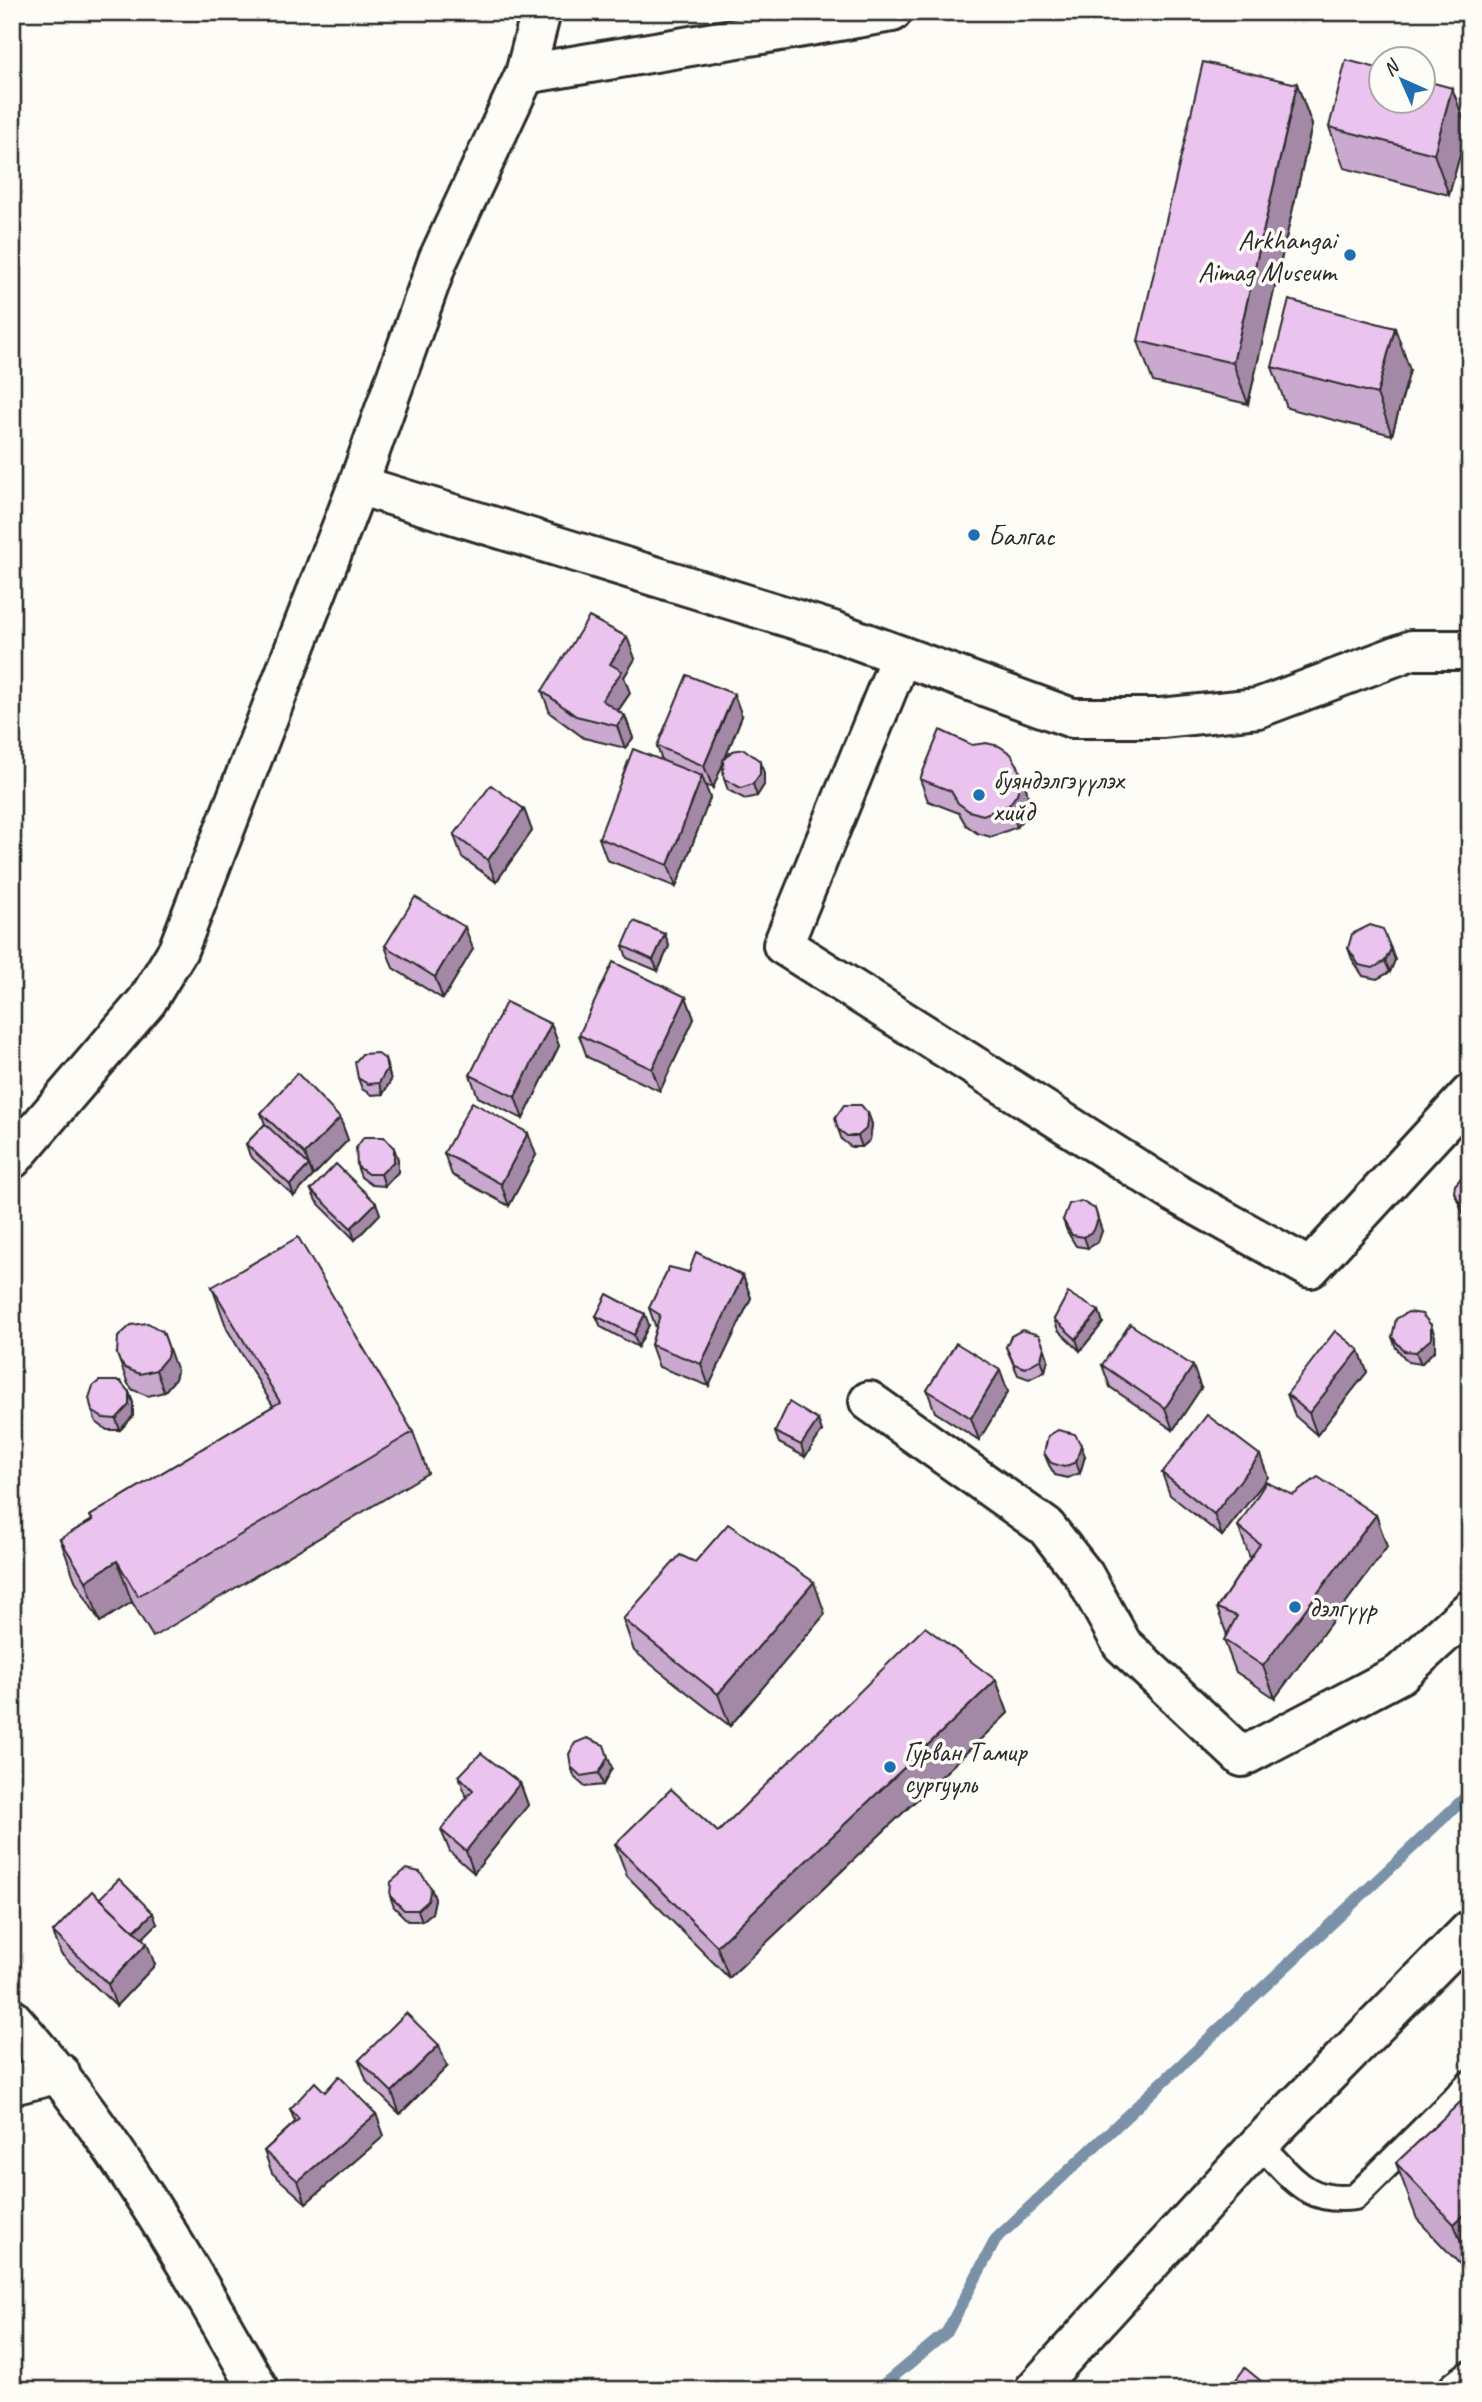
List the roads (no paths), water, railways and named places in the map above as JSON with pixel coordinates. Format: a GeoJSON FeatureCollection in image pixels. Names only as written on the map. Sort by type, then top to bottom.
{"type":"FeatureCollection","features":[{"type":"Feature","properties":{"kind":"street"},"geometry":{"type":"LineString","coordinates":[[12,1159],[146,1001],[178,950],[358,485],[438,260],[526,75],[541,12]]}},
{"type":"Feature","properties":{"kind":"street"},"geometry":{"type":"LineString","coordinates":[[526,75],[892,12]]}},
{"type":"Feature","properties":{"kind":"street"},"geometry":{"type":"LineString","coordinates":[[358,485],[833,631],[1072,718],[1161,718],[1258,708],[1412,650],[1470,650]]}},
{"type":"Feature","properties":{"kind":"street"},"geometry":{"type":"LineString","coordinates":[[901,656],[783,945],[1175,1193],[1310,1268],[1470,1094]]}},
{"type":"Feature","properties":{"kind":"street"},"geometry":{"type":"LineString","coordinates":[[869,1401],[1046,1527],[1084,1575],[1122,1644],[1242,1757],[1400,1674],[1470,1610]]}},
{"type":"Feature","properties":{"kind":"street"},"geometry":{"type":"LineString","coordinates":[[1034,2390],[1259,2144],[1470,1930]]}},
{"type":"Feature","properties":{"kind":"street"},"geometry":{"type":"LineString","coordinates":[[12,2019],[60,2073],[179,2248],[260,2390]]}},
{"type":"Feature","properties":{"kind":"street"},"geometry":{"type":"LineString","coordinates":[[12,2085],[60,2073]]}},
{"type":"Feature","properties":{"kind":"street"},"geometry":{"type":"LineString","coordinates":[[1458,2390],[1470,2381]]}},
{"type":"Feature","properties":{"kind":"lane"},"geometry":{"type":"LineString","coordinates":[[1259,2144],[1307,2191],[1330,2201],[1354,2197],[1470,2083]]}},
{"type":"Feature","properties":{"kind":"waterway"},"geometry":{"type":"LineString","coordinates":[[877,2390],[947,2332],[996,2239],[1470,1793]]}},
{"type":"Feature","properties":{"kind":"place","name":"Arkhangai Aimag Museum"},"geometry":{"type":"Point","coordinates":[1350,255]}},
{"type":"Feature","properties":{"kind":"place","name":"Балгас"},"geometry":{"type":"Point","coordinates":[974,535]}},
{"type":"Feature","properties":{"kind":"place","name":"буяндэлгэүүлэх хийд"},"geometry":{"type":"Point","coordinates":[979,795]}},
{"type":"Feature","properties":{"kind":"place","name":"дэлгүүр"},"geometry":{"type":"Point","coordinates":[1295,1607]}},
{"type":"Feature","properties":{"kind":"place","name":"Гурван Тамир сургууль"},"geometry":{"type":"Point","coordinates":[890,1767]}}]}
